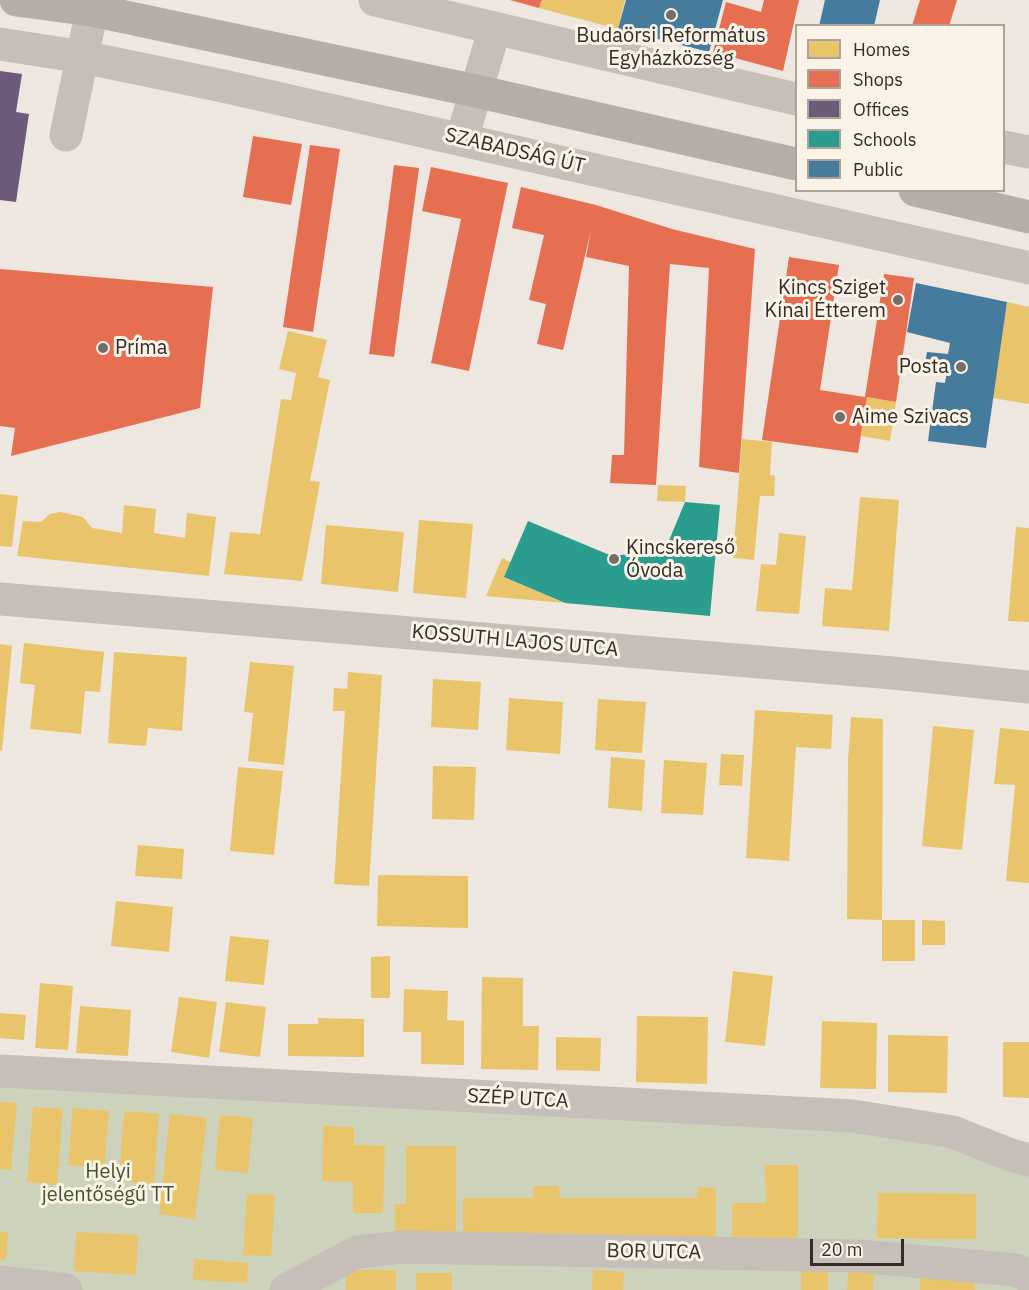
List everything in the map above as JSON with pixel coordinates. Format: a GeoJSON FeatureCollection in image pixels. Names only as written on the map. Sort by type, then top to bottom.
{"type":"FeatureCollection","features":[{"type":"Feature","properties":{"kind":"main road"},"geometry":{"type":"LineString","coordinates":[[16,0],[77,5],[476,91],[795,164]]}},
{"type":"Feature","properties":{"kind":"main road"},"geometry":{"type":"LineString","coordinates":[[923,192],[1029,217]]}},
{"type":"Feature","properties":{"kind":"street"},"geometry":{"type":"LineString","coordinates":[[375,0],[795,99]]}},
{"type":"Feature","properties":{"kind":"street"},"geometry":{"type":"LineString","coordinates":[[66,135],[83,57],[77,5]]}},
{"type":"Feature","properties":{"kind":"street"},"geometry":{"type":"LineString","coordinates":[[462,138],[495,28]]}},
{"type":"Feature","properties":{"kind":"street","name":"SZABADSÁG ÚT"},"geometry":{"type":"LineString","coordinates":[[0,44],[83,57],[462,138],[1029,268]]}},
{"type":"Feature","properties":{"kind":"street"},"geometry":{"type":"LineString","coordinates":[[1005,147],[1029,153]]}},
{"type":"Feature","properties":{"kind":"street","name":"KOSSUTH LAJOS UTCA"},"geometry":{"type":"LineString","coordinates":[[0,599],[892,672],[1029,687]]}},
{"type":"Feature","properties":{"kind":"street","name":"SZÉP UTCA"},"geometry":{"type":"LineString","coordinates":[[0,1071],[853,1116],[953,1132],[1029,1160]]}},
{"type":"Feature","properties":{"kind":"street","name":"BOR UTCA"},"geometry":{"type":"LineString","coordinates":[[286,1290],[357,1252],[403,1247],[858,1256],[1006,1268],[1029,1277]]}},
{"type":"Feature","properties":{"kind":"street"},"geometry":{"type":"LineString","coordinates":[[0,1282],[66,1290]]}},
{"type":"Feature","properties":{"kind":"green space","name":"Helyi jelentőségű TT"},"geometry":{"type":"Polygon","coordinates":[[[0,1071],[853,1116],[1029,1160],[1029,1290],[0,1290],[0,1071]]]}},
{"type":"Feature","properties":{"kind":"building: Homes"},"geometry":{"type":"Polygon","coordinates":[[[542,0],[625,0],[618,29],[539,8],[542,0]]]}},
{"type":"Feature","properties":{"kind":"building: Homes"},"geometry":{"type":"Polygon","coordinates":[[[1007,302],[1029,307],[1029,404],[992,398],[1007,302]]]}},
{"type":"Feature","properties":{"kind":"building: Homes"},"geometry":{"type":"Polygon","coordinates":[[[288,331],[327,340],[318,377],[330,380],[310,481],[320,482],[302,581],[224,574],[230,532],[260,534],[281,399],[291,400],[296,373],[279,369],[288,331]]]}},
{"type":"Feature","properties":{"kind":"building: Homes"},"geometry":{"type":"Polygon","coordinates":[[[867,397],[896,402],[890,441],[861,436],[867,397]]]}},
{"type":"Feature","properties":{"kind":"building: Homes"},"geometry":{"type":"Polygon","coordinates":[[[742,439],[772,442],[770,475],[775,476],[774,496],[760,496],[754,560],[733,558],[742,439]]]}},
{"type":"Feature","properties":{"kind":"building: Homes"},"geometry":{"type":"Polygon","coordinates":[[[658,485],[686,486],[685,502],[657,501],[658,485]]]}},
{"type":"Feature","properties":{"kind":"building: Homes"},"geometry":{"type":"Polygon","coordinates":[[[0,494],[18,496],[12,547],[0,546],[0,494]]]}},
{"type":"Feature","properties":{"kind":"building: Homes"},"geometry":{"type":"Polygon","coordinates":[[[860,497],[899,500],[889,631],[822,626],[825,588],[852,590],[860,497]]]}},
{"type":"Feature","properties":{"kind":"building: Homes"},"geometry":{"type":"Polygon","coordinates":[[[124,505],[156,509],[154,533],[185,538],[187,513],[216,517],[209,576],[17,556],[23,521],[41,522],[50,514],[60,512],[83,517],[92,528],[122,533],[124,505]]]}},
{"type":"Feature","properties":{"kind":"building: Homes"},"geometry":{"type":"Polygon","coordinates":[[[419,520],[473,524],[466,598],[413,593],[419,520]]]}},
{"type":"Feature","properties":{"kind":"building: Homes"},"geometry":{"type":"Polygon","coordinates":[[[326,525],[404,532],[398,592],[321,584],[326,525]]]}},
{"type":"Feature","properties":{"kind":"building: Homes"},"geometry":{"type":"Polygon","coordinates":[[[1016,527],[1029,528],[1029,622],[1008,621],[1016,527]]]}},
{"type":"Feature","properties":{"kind":"building: Homes"},"geometry":{"type":"Polygon","coordinates":[[[779,533],[806,536],[799,614],[756,611],[761,564],[776,565],[779,533]]]}},
{"type":"Feature","properties":{"kind":"building: Homes"},"geometry":{"type":"Polygon","coordinates":[[[502,558],[511,562],[504,577],[564,603],[486,596],[502,558]]]}},
{"type":"Feature","properties":{"kind":"building: Homes"},"geometry":{"type":"Polygon","coordinates":[[[24,643],[104,652],[100,692],[85,691],[81,734],[30,729],[35,685],[20,683],[24,643]]]}},
{"type":"Feature","properties":{"kind":"building: Homes"},"geometry":{"type":"Polygon","coordinates":[[[0,644],[12,646],[2,751],[0,750],[0,644]]]}},
{"type":"Feature","properties":{"kind":"building: Homes"},"geometry":{"type":"Polygon","coordinates":[[[114,652],[187,657],[182,731],[148,728],[146,746],[108,743],[114,652]]]}},
{"type":"Feature","properties":{"kind":"building: Homes"},"geometry":{"type":"Polygon","coordinates":[[[250,662],[294,666],[284,765],[248,761],[253,713],[244,712],[250,662]]]}},
{"type":"Feature","properties":{"kind":"building: Homes"},"geometry":{"type":"Polygon","coordinates":[[[348,672],[382,675],[369,886],[334,884],[345,711],[333,711],[334,688],[347,689],[348,672]]]}},
{"type":"Feature","properties":{"kind":"building: Homes"},"geometry":{"type":"Polygon","coordinates":[[[433,679],[481,682],[478,730],[431,727],[433,679]]]}},
{"type":"Feature","properties":{"kind":"building: Homes"},"geometry":{"type":"Polygon","coordinates":[[[509,698],[563,702],[560,754],[506,750],[509,698]]]}},
{"type":"Feature","properties":{"kind":"building: Homes"},"geometry":{"type":"Polygon","coordinates":[[[598,699],[646,702],[642,753],[595,750],[598,699]]]}},
{"type":"Feature","properties":{"kind":"building: Homes"},"geometry":{"type":"Polygon","coordinates":[[[755,710],[833,715],[831,749],[796,747],[789,861],[746,858],[755,710]]]}},
{"type":"Feature","properties":{"kind":"building: Homes"},"geometry":{"type":"Polygon","coordinates":[[[851,717],[883,719],[882,920],[847,919],[848,760],[851,717]]]}},
{"type":"Feature","properties":{"kind":"building: Homes"},"geometry":{"type":"Polygon","coordinates":[[[933,726],[974,730],[962,850],[922,846],[933,726]]]}},
{"type":"Feature","properties":{"kind":"building: Homes"},"geometry":{"type":"Polygon","coordinates":[[[1000,728],[1029,731],[1029,883],[1006,881],[1015,785],[994,784],[1000,728]]]}},
{"type":"Feature","properties":{"kind":"building: Homes"},"geometry":{"type":"Polygon","coordinates":[[[721,754],[744,755],[742,786],[719,785],[721,754]]]}},
{"type":"Feature","properties":{"kind":"building: Homes"},"geometry":{"type":"Polygon","coordinates":[[[611,757],[645,760],[642,811],[608,808],[611,757]]]}},
{"type":"Feature","properties":{"kind":"building: Homes"},"geometry":{"type":"Polygon","coordinates":[[[664,760],[707,763],[703,815],[661,813],[664,760]]]}},
{"type":"Feature","properties":{"kind":"building: Homes"},"geometry":{"type":"Polygon","coordinates":[[[433,766],[476,767],[474,820],[432,819],[433,766]]]}},
{"type":"Feature","properties":{"kind":"building: Homes"},"geometry":{"type":"Polygon","coordinates":[[[238,767],[283,771],[274,855],[230,851],[238,767]]]}},
{"type":"Feature","properties":{"kind":"building: Homes"},"geometry":{"type":"Polygon","coordinates":[[[138,845],[184,849],[182,879],[135,876],[138,845]]]}},
{"type":"Feature","properties":{"kind":"building: Homes"},"geometry":{"type":"Polygon","coordinates":[[[378,875],[468,876],[468,928],[377,926],[378,875]]]}},
{"type":"Feature","properties":{"kind":"building: Homes"},"geometry":{"type":"Polygon","coordinates":[[[116,901],[173,907],[169,952],[111,946],[116,901]]]}},
{"type":"Feature","properties":{"kind":"building: Homes"},"geometry":{"type":"Polygon","coordinates":[[[882,920],[915,920],[915,961],[882,961],[882,920]]]}},
{"type":"Feature","properties":{"kind":"building: Homes"},"geometry":{"type":"Polygon","coordinates":[[[922,920],[945,921],[945,945],[922,945],[922,920]]]}},
{"type":"Feature","properties":{"kind":"building: Homes"},"geometry":{"type":"Polygon","coordinates":[[[230,936],[269,940],[264,985],[225,981],[230,936]]]}},
{"type":"Feature","properties":{"kind":"building: Homes"},"geometry":{"type":"Polygon","coordinates":[[[390,956],[390,998],[371,998],[371,957],[390,956]]]}},
{"type":"Feature","properties":{"kind":"building: Homes"},"geometry":{"type":"Polygon","coordinates":[[[733,971],[773,976],[765,1046],[725,1042],[733,971]]]}},
{"type":"Feature","properties":{"kind":"building: Homes"},"geometry":{"type":"Polygon","coordinates":[[[482,977],[523,978],[523,1026],[539,1026],[538,1070],[481,1069],[482,977]]]}},
{"type":"Feature","properties":{"kind":"building: Homes"},"geometry":{"type":"Polygon","coordinates":[[[40,983],[73,986],[68,1050],[35,1048],[40,983]]]}},
{"type":"Feature","properties":{"kind":"building: Homes"},"geometry":{"type":"Polygon","coordinates":[[[404,989],[448,991],[447,1020],[464,1021],[464,1065],[421,1064],[421,1032],[403,1032],[404,989]]]}},
{"type":"Feature","properties":{"kind":"building: Homes"},"geometry":{"type":"Polygon","coordinates":[[[179,997],[217,1002],[209,1058],[171,1052],[179,997]]]}},
{"type":"Feature","properties":{"kind":"building: Homes"},"geometry":{"type":"Polygon","coordinates":[[[226,1002],[266,1007],[260,1057],[219,1052],[226,1002]]]}},
{"type":"Feature","properties":{"kind":"building: Homes"},"geometry":{"type":"Polygon","coordinates":[[[80,1006],[131,1010],[128,1056],[76,1053],[80,1006]]]}},
{"type":"Feature","properties":{"kind":"building: Homes"},"geometry":{"type":"Polygon","coordinates":[[[0,1013],[26,1015],[24,1040],[0,1038],[0,1013]]]}},
{"type":"Feature","properties":{"kind":"building: Homes"},"geometry":{"type":"Polygon","coordinates":[[[637,1016],[708,1017],[707,1084],[636,1082],[637,1016]]]}},
{"type":"Feature","properties":{"kind":"building: Homes"},"geometry":{"type":"Polygon","coordinates":[[[318,1018],[364,1019],[364,1057],[288,1056],[288,1024],[318,1024],[318,1018]]]}},
{"type":"Feature","properties":{"kind":"building: Homes"},"geometry":{"type":"Polygon","coordinates":[[[822,1021],[877,1023],[876,1089],[820,1088],[822,1021]]]}},
{"type":"Feature","properties":{"kind":"building: Homes"},"geometry":{"type":"Polygon","coordinates":[[[888,1035],[948,1036],[947,1093],[888,1092],[888,1035]]]}},
{"type":"Feature","properties":{"kind":"building: Homes"},"geometry":{"type":"Polygon","coordinates":[[[556,1037],[601,1038],[600,1071],[556,1070],[556,1037]]]}},
{"type":"Feature","properties":{"kind":"building: Homes"},"geometry":{"type":"Polygon","coordinates":[[[1003,1042],[1029,1042],[1029,1098],[1003,1097],[1003,1042]]]}},
{"type":"Feature","properties":{"kind":"building: Homes"},"geometry":{"type":"Polygon","coordinates":[[[0,1102],[17,1103],[11,1170],[0,1169],[0,1102]]]}},
{"type":"Feature","properties":{"kind":"building: Homes"},"geometry":{"type":"Polygon","coordinates":[[[33,1107],[63,1109],[57,1185],[27,1182],[33,1107]]]}},
{"type":"Feature","properties":{"kind":"building: Homes"},"geometry":{"type":"Polygon","coordinates":[[[73,1108],[109,1111],[104,1169],[68,1165],[73,1108]]]}},
{"type":"Feature","properties":{"kind":"building: Homes"},"geometry":{"type":"Polygon","coordinates":[[[124,1111],[159,1114],[154,1184],[119,1181],[124,1111]]]}},
{"type":"Feature","properties":{"kind":"building: Homes"},"geometry":{"type":"Polygon","coordinates":[[[170,1114],[207,1118],[195,1219],[159,1214],[170,1114]]]}},
{"type":"Feature","properties":{"kind":"building: Homes"},"geometry":{"type":"Polygon","coordinates":[[[220,1115],[253,1118],[248,1173],[215,1170],[220,1115]]]}},
{"type":"Feature","properties":{"kind":"building: Homes"},"geometry":{"type":"Polygon","coordinates":[[[323,1126],[354,1127],[354,1145],[385,1146],[383,1213],[353,1213],[353,1182],[322,1181],[323,1126]]]}},
{"type":"Feature","properties":{"kind":"building: Homes"},"geometry":{"type":"Polygon","coordinates":[[[406,1146],[456,1146],[456,1239],[395,1239],[395,1204],[406,1204],[406,1146]]]}},
{"type":"Feature","properties":{"kind":"building: Homes"},"geometry":{"type":"Polygon","coordinates":[[[765,1165],[798,1165],[798,1238],[732,1238],[732,1203],[766,1203],[765,1165]]]}},
{"type":"Feature","properties":{"kind":"building: Homes"},"geometry":{"type":"Polygon","coordinates":[[[533,1186],[559,1186],[560,1198],[697,1198],[698,1187],[716,1188],[716,1238],[463,1237],[463,1198],[533,1198],[533,1186]]]}},
{"type":"Feature","properties":{"kind":"building: Homes"},"geometry":{"type":"Polygon","coordinates":[[[878,1193],[976,1194],[976,1239],[877,1238],[878,1193]]]}},
{"type":"Feature","properties":{"kind":"building: Homes"},"geometry":{"type":"Polygon","coordinates":[[[247,1194],[275,1195],[271,1256],[243,1255],[247,1194]]]}},
{"type":"Feature","properties":{"kind":"building: Homes"},"geometry":{"type":"Polygon","coordinates":[[[0,1232],[8,1233],[6,1260],[0,1259],[0,1232]]]}},
{"type":"Feature","properties":{"kind":"building: Homes"},"geometry":{"type":"Polygon","coordinates":[[[76,1232],[138,1235],[136,1275],[74,1271],[76,1232]]]}},
{"type":"Feature","properties":{"kind":"building: Homes"},"geometry":{"type":"Polygon","coordinates":[[[194,1259],[248,1263],[247,1283],[193,1280],[194,1259]]]}},
{"type":"Feature","properties":{"kind":"building: Homes"},"geometry":{"type":"Polygon","coordinates":[[[801,1268],[828,1268],[828,1290],[801,1290],[801,1268]]]}},
{"type":"Feature","properties":{"kind":"building: Homes"},"geometry":{"type":"Polygon","coordinates":[[[346,1270],[396,1270],[396,1290],[346,1290],[346,1270]]]}},
{"type":"Feature","properties":{"kind":"building: Homes"},"geometry":{"type":"Polygon","coordinates":[[[593,1270],[624,1272],[623,1290],[592,1290],[593,1270]]]}},
{"type":"Feature","properties":{"kind":"building: Homes"},"geometry":{"type":"Polygon","coordinates":[[[848,1271],[874,1272],[873,1290],[847,1290],[848,1271]]]}},
{"type":"Feature","properties":{"kind":"building: Homes"},"geometry":{"type":"Polygon","coordinates":[[[416,1273],[452,1273],[452,1290],[416,1290],[416,1273]]]}},
{"type":"Feature","properties":{"kind":"building: Homes"},"geometry":{"type":"Polygon","coordinates":[[[920,1278],[975,1281],[975,1290],[920,1290],[920,1278]]]}},
{"type":"Feature","properties":{"kind":"building: Shops"},"geometry":{"type":"Polygon","coordinates":[[[510,0],[542,0],[539,8],[510,0]]]}},
{"type":"Feature","properties":{"kind":"building: Shops"},"geometry":{"type":"Polygon","coordinates":[[[764,0],[799,0],[783,71],[713,52],[726,2],[761,12],[764,0]]]}},
{"type":"Feature","properties":{"kind":"building: Shops"},"geometry":{"type":"Polygon","coordinates":[[[920,0],[957,0],[950,24],[913,24],[920,0]]]}},
{"type":"Feature","properties":{"kind":"building: Shops"},"geometry":{"type":"Polygon","coordinates":[[[253,136],[302,144],[291,205],[243,197],[253,136]]]}},
{"type":"Feature","properties":{"kind":"building: Shops"},"geometry":{"type":"Polygon","coordinates":[[[310,145],[340,149],[313,332],[283,327],[310,145]]]}},
{"type":"Feature","properties":{"kind":"building: Shops"},"geometry":{"type":"Polygon","coordinates":[[[394,165],[419,168],[394,357],[369,354],[394,165]]]}},
{"type":"Feature","properties":{"kind":"building: Shops"},"geometry":{"type":"Polygon","coordinates":[[[431,167],[508,183],[469,371],[431,363],[461,219],[422,211],[431,167]]]}},
{"type":"Feature","properties":{"kind":"building: Shops"},"geometry":{"type":"Polygon","coordinates":[[[521,187],[596,205],[672,229],[755,249],[739,473],[699,467],[709,268],[670,264],[656,485],[610,483],[612,455],[624,455],[629,266],[586,257],[591,230],[563,350],[537,344],[546,304],[529,300],[544,235],[512,228],[521,187]]]}},
{"type":"Feature","properties":{"kind":"building: Shops"},"geometry":{"type":"Polygon","coordinates":[[[789,257],[839,265],[820,390],[865,397],[884,274],[914,278],[896,402],[867,397],[858,453],[762,440],[789,257]]]}},
{"type":"Feature","properties":{"kind":"building: Shops","name":"Príma"},"geometry":{"type":"Polygon","coordinates":[[[0,269],[213,287],[200,408],[11,456],[15,428],[0,426],[0,269]]]}},
{"type":"Feature","properties":{"kind":"building: Offices"},"geometry":{"type":"Polygon","coordinates":[[[0,71],[22,74],[16,112],[29,114],[16,202],[0,200],[0,71]]]}},
{"type":"Feature","properties":{"kind":"building: Schools","name":"Kincskereső Óvoda"},"geometry":{"type":"Polygon","coordinates":[[[685,502],[720,505],[710,616],[565,603],[504,577],[528,521],[612,556],[665,550],[685,502]]]}},
{"type":"Feature","properties":{"kind":"building: Public","name":"Budaörsi Református Egyházközség"},"geometry":{"type":"Polygon","coordinates":[[[626,0],[723,0],[709,52],[618,29],[626,0]]]}},
{"type":"Feature","properties":{"kind":"building: Public"},"geometry":{"type":"Polygon","coordinates":[[[825,0],[880,0],[874,24],[819,24],[825,0]]]}},
{"type":"Feature","properties":{"kind":"building: Public","name":"Posta"},"geometry":{"type":"Polygon","coordinates":[[[916,283],[1007,302],[986,448],[928,441],[936,382],[945,383],[947,371],[924,369],[927,352],[948,354],[950,343],[907,332],[916,283]]]}},
{"type":"Feature","properties":{"kind":"place","name":"Budaörsi Református Egyházközség"},"geometry":{"type":"Point","coordinates":[671,15]}},
{"type":"Feature","properties":{"kind":"place","name":"Kincs Sziget Kínai Étterem"},"geometry":{"type":"Point","coordinates":[898,300]}},
{"type":"Feature","properties":{"kind":"place","name":"Príma"},"geometry":{"type":"Point","coordinates":[103,348]}},
{"type":"Feature","properties":{"kind":"place","name":"Posta"},"geometry":{"type":"Point","coordinates":[961,367]}},
{"type":"Feature","properties":{"kind":"place","name":"Aime Szivacs"},"geometry":{"type":"Point","coordinates":[840,417]}},
{"type":"Feature","properties":{"kind":"place","name":"Kincskereső Óvoda"},"geometry":{"type":"Point","coordinates":[614,559]}}]}
